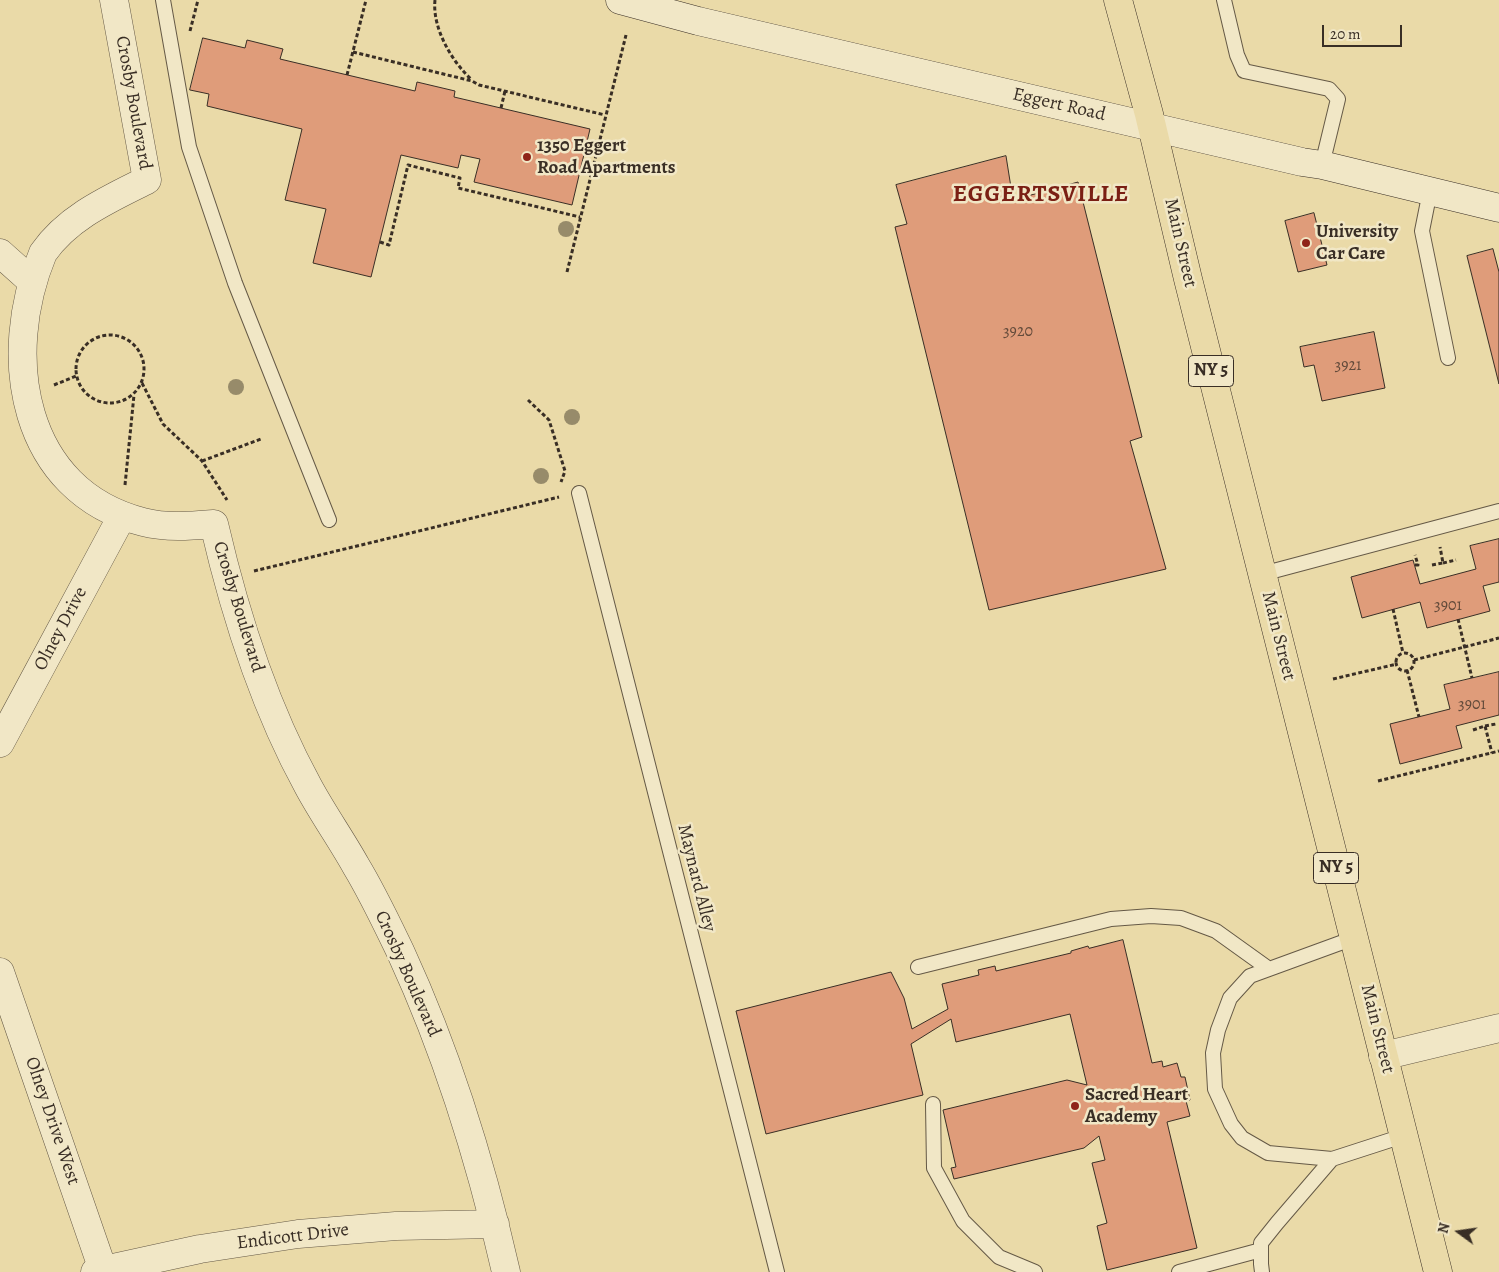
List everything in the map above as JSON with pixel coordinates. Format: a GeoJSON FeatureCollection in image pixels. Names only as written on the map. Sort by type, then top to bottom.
{"type":"FeatureCollection","features":[{"type":"Feature","properties":{"kind":"main road","name":"Main Street"},"geometry":{"type":"LineString","coordinates":[[1118,0],[1152,126],[1190,288],[1438,1272]]}},
{"type":"Feature","properties":{"kind":"street","name":"Crosby Boulevard"},"geometry":{"type":"LineString","coordinates":[[114,0],[147,180],[94,207],[69,225],[44,252],[28,278],[19,299],[11,332],[12,403],[42,455],[66,482],[90,500],[122,516],[145,523],[179,527],[214,524],[228,585],[246,645],[269,703],[308,786],[358,868],[401,953],[438,1041],[470,1131],[506,1272]]}},
{"type":"Feature","properties":{"kind":"street","name":"Eggert Road"},"geometry":{"type":"LineString","coordinates":[[622,0],[698,21],[1302,162],[1322,165],[1499,208]]}},
{"type":"Feature","properties":{"kind":"street"},"geometry":{"type":"LineString","coordinates":[[0,253],[28,278]]}},
{"type":"Feature","properties":{"kind":"street","name":"Olney Drive"},"geometry":{"type":"LineString","coordinates":[[1,743],[122,516]]}},
{"type":"Feature","properties":{"kind":"street","name":"Olney Drive West"},"geometry":{"type":"LineString","coordinates":[[0,972],[99,1271]]}},
{"type":"Feature","properties":{"kind":"street"},"geometry":{"type":"LineString","coordinates":[[1383,1056],[1499,1028]]}},
{"type":"Feature","properties":{"kind":"street","name":"Endicott Drive"},"geometry":{"type":"LineString","coordinates":[[99,1271],[200,1249],[298,1234],[396,1226],[495,1224]]}},
{"type":"Feature","properties":{"kind":"lane"},"geometry":{"type":"LineString","coordinates":[[163,0],[189,147],[235,283],[329,520]]}},
{"type":"Feature","properties":{"kind":"lane"},"geometry":{"type":"LineString","coordinates":[[1224,0],[1237,55],[1244,71],[1329,89],[1338,99],[1322,165]]}},
{"type":"Feature","properties":{"kind":"lane"},"geometry":{"type":"LineString","coordinates":[[1430,191],[1422,231],[1448,358]]}},
{"type":"Feature","properties":{"kind":"lane","name":"Maynard Alley"},"geometry":{"type":"LineString","coordinates":[[579,493],[777,1272]]}},
{"type":"Feature","properties":{"kind":"lane"},"geometry":{"type":"LineString","coordinates":[[1262,574],[1499,511]]}},
{"type":"Feature","properties":{"kind":"lane"},"geometry":{"type":"LineString","coordinates":[[918,967],[1111,919],[1151,916],[1181,918],[1216,931],[1270,969]]}},
{"type":"Feature","properties":{"kind":"lane"},"geometry":{"type":"LineString","coordinates":[[1354,938],[1250,976],[1230,998],[1218,1030],[1213,1053],[1215,1089],[1231,1124],[1242,1138],[1268,1152],[1332,1159],[1403,1136]]}},
{"type":"Feature","properties":{"kind":"lane"},"geometry":{"type":"LineString","coordinates":[[933,1104],[934,1168],[963,1221],[999,1257],[1035,1272]]}},
{"type":"Feature","properties":{"kind":"lane"},"geometry":{"type":"LineString","coordinates":[[1262,1272],[1261,1243],[1332,1159]]}},
{"type":"Feature","properties":{"kind":"lane"},"geometry":{"type":"LineString","coordinates":[[1179,1272],[1261,1250]]}},
{"type":"Feature","properties":{"kind":"path"},"geometry":{"type":"LineString","coordinates":[[347,75],[366,0]]}},
{"type":"Feature","properties":{"kind":"path"},"geometry":{"type":"LineString","coordinates":[[436,0],[435,6],[440,32],[457,65],[472,81]]}},
{"type":"Feature","properties":{"kind":"path"},"geometry":{"type":"LineString","coordinates":[[567,272],[626,35]]}},
{"type":"Feature","properties":{"kind":"path"},"geometry":{"type":"LineString","coordinates":[[353,52],[472,81],[479,85],[606,115]]}},
{"type":"Feature","properties":{"kind":"path"},"geometry":{"type":"LineString","coordinates":[[501,108],[505,91]]}},
{"type":"Feature","properties":{"kind":"path"},"geometry":{"type":"LineString","coordinates":[[380,242],[389,245],[408,165],[460,178],[458,188],[580,217]]}},
{"type":"Feature","properties":{"kind":"path"},"geometry":{"type":"LineString","coordinates":[[116,334],[127,338],[137,346],[144,359],[145,371],[142,383],[134,394],[124,401],[112,404],[99,402],[88,396],[76,376],[76,362],[80,351],[99,336],[116,334]]}},
{"type":"Feature","properties":{"kind":"path"},"geometry":{"type":"LineString","coordinates":[[142,383],[163,424],[202,461],[227,501],[214,524]]}},
{"type":"Feature","properties":{"kind":"path"},"geometry":{"type":"LineString","coordinates":[[122,516],[134,394]]}},
{"type":"Feature","properties":{"kind":"path"},"geometry":{"type":"LineString","coordinates":[[528,400],[549,420],[565,471],[556,498]]}},
{"type":"Feature","properties":{"kind":"path"},"geometry":{"type":"LineString","coordinates":[[202,461],[260,439]]}},
{"type":"Feature","properties":{"kind":"path"},"geometry":{"type":"LineString","coordinates":[[248,573],[579,493]]}},
{"type":"Feature","properties":{"kind":"path"},"geometry":{"type":"LineString","coordinates":[[1439,544],[1443,562]]}},
{"type":"Feature","properties":{"kind":"path"},"geometry":{"type":"LineString","coordinates":[[1414,549],[1418,565],[1415,565]]}},
{"type":"Feature","properties":{"kind":"path"},"geometry":{"type":"LineString","coordinates":[[1432,565],[1456,560]]}},
{"type":"Feature","properties":{"kind":"path"},"geometry":{"type":"LineString","coordinates":[[1393,610],[1403,653]]}},
{"type":"Feature","properties":{"kind":"path"},"geometry":{"type":"LineString","coordinates":[[1458,619],[1472,678]]}},
{"type":"Feature","properties":{"kind":"path"},"geometry":{"type":"LineString","coordinates":[[1414,660],[1499,638]]}},
{"type":"Feature","properties":{"kind":"path"},"geometry":{"type":"LineString","coordinates":[[1403,653],[1409,654],[1414,660],[1413,666],[1406,670],[1400,669],[1397,664],[1397,659],[1403,653]]}},
{"type":"Feature","properties":{"kind":"path"},"geometry":{"type":"LineString","coordinates":[[1334,679],[1397,664]]}},
{"type":"Feature","properties":{"kind":"path"},"geometry":{"type":"LineString","coordinates":[[1406,670],[1419,717]]}},
{"type":"Feature","properties":{"kind":"path"},"geometry":{"type":"LineString","coordinates":[[1473,730],[1496,724]]}},
{"type":"Feature","properties":{"kind":"path"},"geometry":{"type":"LineString","coordinates":[[1485,726],[1492,753]]}},
{"type":"Feature","properties":{"kind":"path"},"geometry":{"type":"LineString","coordinates":[[1378,781],[1499,751]]}},
{"type":"Feature","properties":{"kind":"building","name":"1350 Eggert Road Apartments"},"geometry":{"type":"Polygon","coordinates":[[[203,38],[245,48],[247,40],[283,49],[280,59],[415,91],[417,82],[455,91],[454,97],[590,129],[572,205],[474,182],[480,159],[461,155],[458,168],[401,155],[371,277],[313,263],[326,209],[285,200],[302,129],[207,106],[209,94],[190,90],[203,38]]]}},
{"type":"Feature","properties":{"kind":"building"},"geometry":{"type":"Polygon","coordinates":[[[1006,156],[1013,200],[1078,182],[1142,437],[1130,441],[1166,569],[989,610],[895,227],[907,224],[896,185],[1006,156]]]}},
{"type":"Feature","properties":{"kind":"building","name":"University Car Care"},"geometry":{"type":"Polygon","coordinates":[[[1314,213],[1327,265],[1298,272],[1285,221],[1314,213]]]}},
{"type":"Feature","properties":{"kind":"building"},"geometry":{"type":"Polygon","coordinates":[[[1493,249],[1499,272],[1499,384],[1467,256],[1493,249]]]}},
{"type":"Feature","properties":{"kind":"building"},"geometry":{"type":"Polygon","coordinates":[[[1374,332],[1385,388],[1322,401],[1314,365],[1304,367],[1300,347],[1374,332]]]}},
{"type":"Feature","properties":{"kind":"building"},"geometry":{"type":"Polygon","coordinates":[[[1499,539],[1499,582],[1483,586],[1490,611],[1427,628],[1420,602],[1362,618],[1351,577],[1413,560],[1420,584],[1476,569],[1470,546],[1499,539]]]}},
{"type":"Feature","properties":{"kind":"building"},"geometry":{"type":"Polygon","coordinates":[[[1499,672],[1499,715],[1456,726],[1462,748],[1400,764],[1390,724],[1450,709],[1444,685],[1499,672]]]}},
{"type":"Feature","properties":{"kind":"building","name":"Sacred Heart Academy"},"geometry":{"type":"Polygon","coordinates":[[[1123,940],[1152,1063],[1162,1061],[1163,1067],[1177,1063],[1181,1077],[1185,1077],[1190,1100],[1186,1101],[1190,1116],[1167,1122],[1197,1248],[1107,1270],[1097,1226],[1107,1223],[1092,1163],[1105,1160],[1099,1136],[1084,1148],[954,1179],[951,1168],[956,1167],[943,1110],[1067,1080],[1087,1085],[1070,1014],[956,1042],[951,1019],[911,1044],[923,1095],[766,1134],[736,1011],[891,972],[904,998],[912,1029],[948,1009],[942,984],[979,975],[978,970],[995,966],[996,971],[1071,953],[1071,951],[1088,946],[1089,948],[1123,940]]]}},
{"type":"Feature","properties":{"kind":"place","name":"1350 Eggert Road Apartments"},"geometry":{"type":"Point","coordinates":[527,157]}},
{"type":"Feature","properties":{"kind":"place","name":"University Car Care"},"geometry":{"type":"Point","coordinates":[1306,243]}},
{"type":"Feature","properties":{"kind":"place","name":"Sacred Heart Academy"},"geometry":{"type":"Point","coordinates":[1075,1106]}},
{"type":"Feature","properties":{"kind":"district","name":"EGGERTSVILLE"},"geometry":{"type":"Point","coordinates":[1041,195]}}]}
